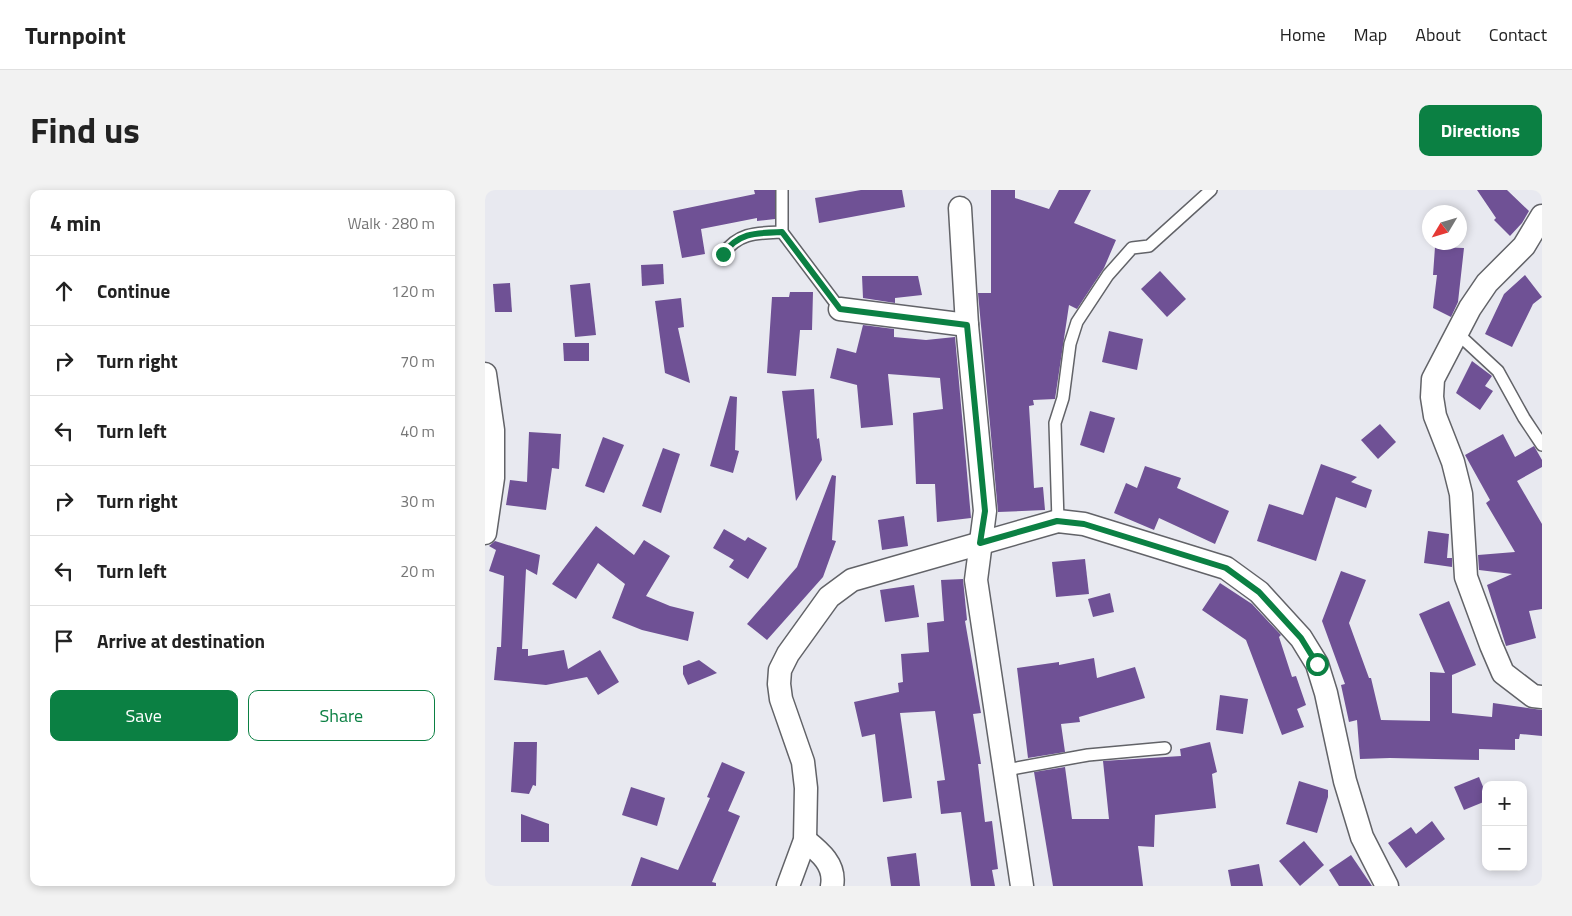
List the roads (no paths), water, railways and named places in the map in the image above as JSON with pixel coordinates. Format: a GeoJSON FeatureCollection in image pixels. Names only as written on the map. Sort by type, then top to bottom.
{"type":"FeatureCollection","features":[{"type":"Feature","properties":{"kind":"street"},"geometry":{"type":"LineString","coordinates":[[959,208],[967,325],[985,511],[976,580],[1022,886]]}},
{"type":"Feature","properties":{"kind":"street"},"geometry":{"type":"LineString","coordinates":[[1542,216],[1524,246],[1487,283],[1457,333],[1433,379],[1432,397],[1435,416],[1453,462],[1461,494],[1466,577],[1503,673],[1533,696],[1542,697]]}},
{"type":"Feature","properties":{"kind":"street"},"geometry":{"type":"LineString","coordinates":[[840,309],[967,325]]}},
{"type":"Feature","properties":{"kind":"street"},"geometry":{"type":"LineString","coordinates":[[485,374],[493,430],[485,533]]}},
{"type":"Feature","properties":{"kind":"street"},"geometry":{"type":"LineString","coordinates":[[788,886],[805,840],[806,788],[803,762],[781,699],[780,670],[788,654],[829,597],[852,580],[1057,521],[1084,524],[1226,568],[1259,592],[1301,638],[1317,664],[1326,693],[1345,781],[1362,837],[1387,886]]}},
{"type":"Feature","properties":{"kind":"street"},"geometry":{"type":"LineString","coordinates":[[805,840],[819,851],[831,867],[834,877],[832,886]]}},
{"type":"Feature","properties":{"kind":"lane"},"geometry":{"type":"LineString","coordinates":[[782,190],[782,232],[840,309]]}},
{"type":"Feature","properties":{"kind":"lane"},"geometry":{"type":"LineString","coordinates":[[1057,521],[1055,423],[1063,398],[1070,344],[1077,322],[1108,275],[1132,248],[1149,246],[1211,190]]}},
{"type":"Feature","properties":{"kind":"lane"},"geometry":{"type":"LineString","coordinates":[[723,254],[732,242],[739,239],[753,234],[782,232]]}},
{"type":"Feature","properties":{"kind":"lane"},"geometry":{"type":"LineString","coordinates":[[1457,333],[1498,371],[1524,418],[1542,445]]}},
{"type":"Feature","properties":{"kind":"lane"},"geometry":{"type":"LineString","coordinates":[[1006,770],[1088,755],[1165,748]]}}]}
